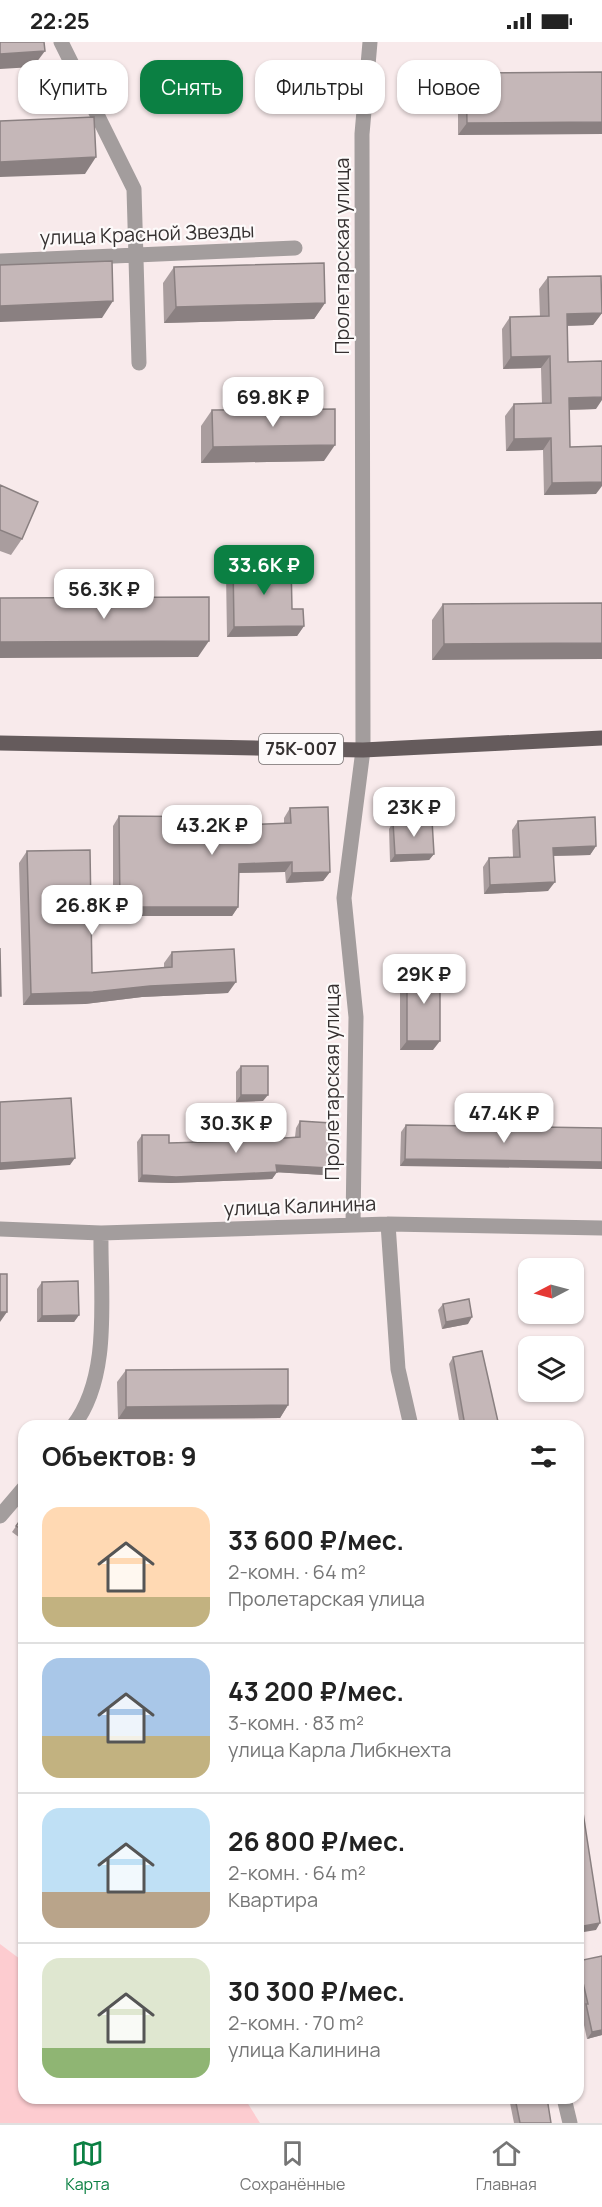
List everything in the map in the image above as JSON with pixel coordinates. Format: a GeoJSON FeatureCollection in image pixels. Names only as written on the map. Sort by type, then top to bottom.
{"type":"FeatureCollection","features":[{"type":"Feature","properties":{"kind":"main road","name":"75К-007"},"geometry":{"type":"LineString","coordinates":[[0,743],[363,750],[602,738]]}},
{"type":"Feature","properties":{"kind":"street"},"geometry":{"type":"LineString","coordinates":[[61,42],[134,189],[139,363]]}},
{"type":"Feature","properties":{"kind":"street","name":"Пролетарская улица"},"geometry":{"type":"LineString","coordinates":[[353,1224],[356,1017],[344,898],[363,750],[363,134],[370,42]]}},
{"type":"Feature","properties":{"kind":"street","name":"улица Красной Звезды"},"geometry":{"type":"LineString","coordinates":[[0,261],[295,248]]}},
{"type":"Feature","properties":{"kind":"street","name":"улица Калинина"},"geometry":{"type":"LineString","coordinates":[[0,1229],[101,1233],[353,1224],[602,1228]]}},
{"type":"Feature","properties":{"kind":"street"},"geometry":{"type":"LineString","coordinates":[[388,1224],[396,1348],[410,1420]]}},
{"type":"Feature","properties":{"kind":"street"},"geometry":{"type":"LineString","coordinates":[[78,1420],[85,1412],[99,1366],[101,1233]]}},
{"type":"Feature","properties":{"kind":"street"},"geometry":{"type":"LineString","coordinates":[[0,1516],[18,1495]]}},
{"type":"Feature","properties":{"kind":"street"},"geometry":{"type":"LineString","coordinates":[[565,2104],[570,2123]]}},
{"type":"Feature","properties":{"kind":"shaded area"},"geometry":{"type":"Polygon","coordinates":[[[0,1944],[18,1958],[18,2104],[248,2104],[260,2123],[0,2123],[0,1944]]]}},
{"type":"Feature","properties":{"kind":"building"},"geometry":{"type":"Polygon","coordinates":[[[0,42],[44,42],[45,51],[0,54],[0,42]]]}},
{"type":"Feature","properties":{"kind":"building"},"geometry":{"type":"Polygon","coordinates":[[[602,72],[602,122],[467,123],[467,114],[501,114],[501,73],[602,72]]]}},
{"type":"Feature","properties":{"kind":"building"},"geometry":{"type":"Polygon","coordinates":[[[94,117],[96,157],[0,162],[0,121],[94,117]]]}},
{"type":"Feature","properties":{"kind":"building"},"geometry":{"type":"Polygon","coordinates":[[[112,261],[113,301],[0,306],[0,265],[112,261]]]}},
{"type":"Feature","properties":{"kind":"building"},"geometry":{"type":"Polygon","coordinates":[[[324,263],[325,303],[176,307],[174,267],[324,263]]]}},
{"type":"Feature","properties":{"kind":"building"},"geometry":{"type":"Polygon","coordinates":[[[601,276],[602,313],[567,314],[568,362],[602,361],[602,397],[569,398],[570,447],[602,446],[602,482],[552,483],[551,438],[514,439],[514,404],[551,403],[550,356],[511,357],[510,317],[549,316],[548,277],[601,276]]]}},
{"type":"Feature","properties":{"kind":"building"},"geometry":{"type":"Polygon","coordinates":[[[335,409],[335,445],[213,447],[212,410],[335,409]]]}},
{"type":"Feature","properties":{"kind":"building"},"geometry":{"type":"Polygon","coordinates":[[[0,485],[38,502],[22,539],[0,530],[0,485]]]}},
{"type":"Feature","properties":{"kind":"building"},"geometry":{"type":"Polygon","coordinates":[[[291,562],[292,609],[303,609],[304,626],[234,627],[233,563],[291,562]]]}},
{"type":"Feature","properties":{"kind":"building"},"geometry":{"type":"Polygon","coordinates":[[[209,597],[209,641],[0,642],[0,598],[209,597]]]}},
{"type":"Feature","properties":{"kind":"building"},"geometry":{"type":"Polygon","coordinates":[[[602,603],[602,643],[444,644],[443,604],[602,603]]]}},
{"type":"Feature","properties":{"kind":"building"},"geometry":{"type":"Polygon","coordinates":[[[328,807],[330,872],[292,873],[292,862],[239,864],[238,907],[120,907],[119,816],[238,817],[238,825],[291,823],[290,808],[328,807]]]}},
{"type":"Feature","properties":{"kind":"building"},"geometry":{"type":"Polygon","coordinates":[[[595,817],[596,846],[553,848],[555,882],[490,885],[489,858],[520,857],[518,821],[595,817]]]}},
{"type":"Feature","properties":{"kind":"building"},"geometry":{"type":"Polygon","coordinates":[[[432,820],[434,854],[395,855],[393,822],[432,820]]]}},
{"type":"Feature","properties":{"kind":"building"},"geometry":{"type":"Polygon","coordinates":[[[90,850],[92,973],[172,967],[172,952],[234,949],[236,982],[31,994],[27,851],[90,850]]]}},
{"type":"Feature","properties":{"kind":"building"},"geometry":{"type":"Polygon","coordinates":[[[0,948],[1,996],[0,996],[0,948]]]}},
{"type":"Feature","properties":{"kind":"building"},"geometry":{"type":"Polygon","coordinates":[[[407,969],[440,969],[440,1041],[407,1041],[407,969]]]}},
{"type":"Feature","properties":{"kind":"building"},"geometry":{"type":"Polygon","coordinates":[[[241,1066],[268,1066],[268,1095],[241,1095],[241,1066]]]}},
{"type":"Feature","properties":{"kind":"building"},"geometry":{"type":"Polygon","coordinates":[[[71,1098],[75,1158],[0,1163],[0,1102],[71,1098]]]}},
{"type":"Feature","properties":{"kind":"building"},"geometry":{"type":"Polygon","coordinates":[[[300,1121],[331,1123],[328,1168],[276,1165],[277,1172],[176,1177],[142,1175],[142,1135],[169,1135],[169,1143],[300,1137],[300,1121]]]}},
{"type":"Feature","properties":{"kind":"building"},"geometry":{"type":"Polygon","coordinates":[[[406,1125],[602,1128],[602,1162],[405,1159],[406,1125]]]}},
{"type":"Feature","properties":{"kind":"building"},"geometry":{"type":"Polygon","coordinates":[[[0,1274],[7,1274],[7,1312],[0,1312],[0,1274]]]}},
{"type":"Feature","properties":{"kind":"building"},"geometry":{"type":"Polygon","coordinates":[[[78,1281],[79,1315],[42,1316],[42,1282],[78,1281]]]}},
{"type":"Feature","properties":{"kind":"building"},"geometry":{"type":"Polygon","coordinates":[[[469,1299],[472,1317],[446,1322],[443,1304],[469,1299]]]}},
{"type":"Feature","properties":{"kind":"building"},"geometry":{"type":"Polygon","coordinates":[[[482,1351],[498,1420],[464,1420],[453,1357],[482,1351]]]}},
{"type":"Feature","properties":{"kind":"building"},"geometry":{"type":"Polygon","coordinates":[[[288,1369],[288,1405],[126,1407],[126,1370],[288,1369]]]}},
{"type":"Feature","properties":{"kind":"building"},"geometry":{"type":"Polygon","coordinates":[[[584,1819],[600,1923],[584,1926],[584,1819]]]}},
{"type":"Feature","properties":{"kind":"building"},"geometry":{"type":"Polygon","coordinates":[[[602,1956],[602,2030],[592,2032],[584,1987],[584,1960],[602,1956]]]}},
{"type":"Feature","properties":{"kind":"building"},"geometry":{"type":"Polygon","coordinates":[[[516,2104],[548,2104],[551,2123],[520,2123],[516,2104]]]}}]}
